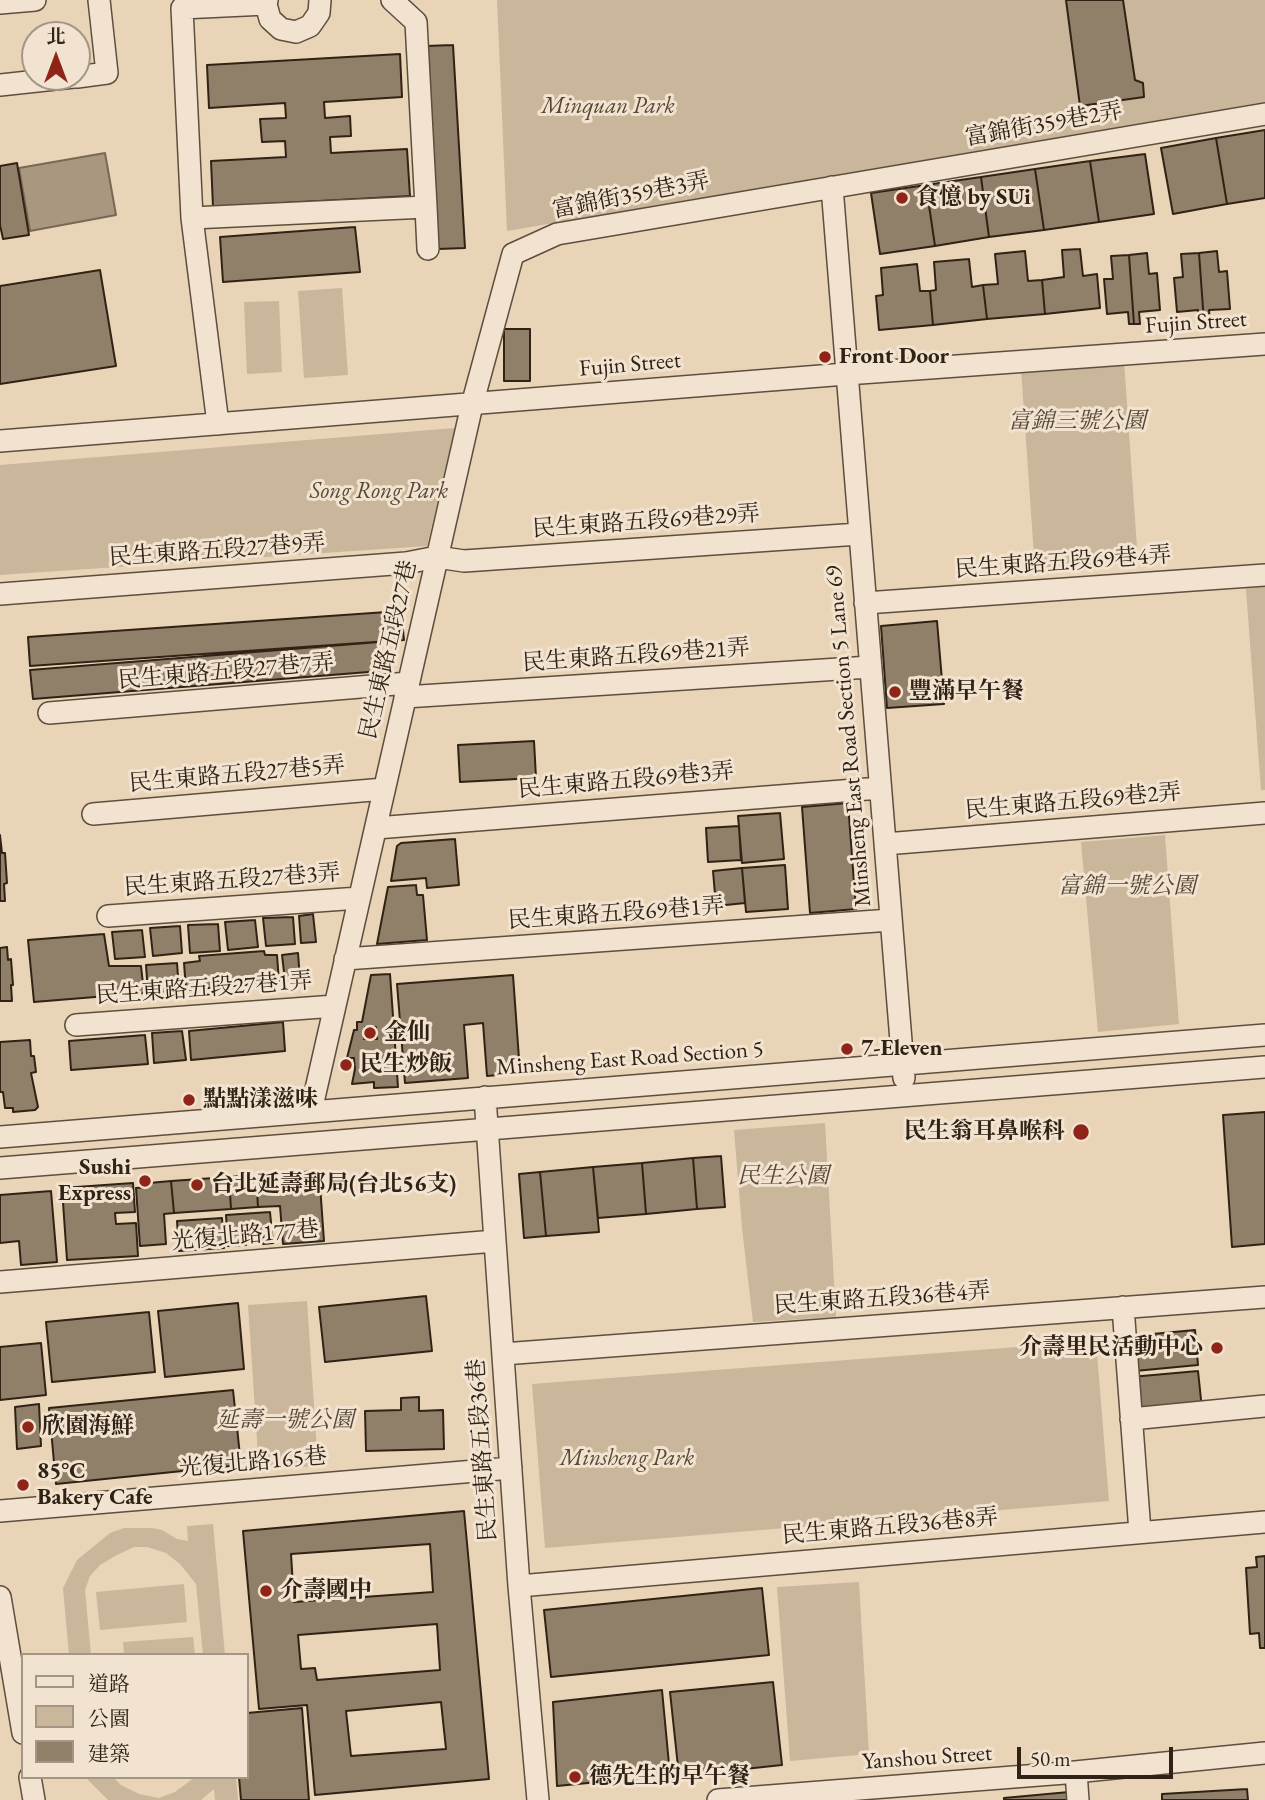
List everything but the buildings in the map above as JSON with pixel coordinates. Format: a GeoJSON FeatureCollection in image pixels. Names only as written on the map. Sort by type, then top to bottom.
{"type":"FeatureCollection","features":[{"type":"Feature","properties":{"kind":"street"},"geometry":{"type":"LineString","coordinates":[[0,3],[35,0]]}},
{"type":"Feature","properties":{"kind":"street"},"geometry":{"type":"LineString","coordinates":[[91,75],[107,73],[99,0]]}},
{"type":"Feature","properties":{"kind":"street"},"geometry":{"type":"LineString","coordinates":[[218,424],[191,218],[182,8],[266,2],[270,19],[281,29],[296,32],[310,26],[319,13],[320,0]]}},
{"type":"Feature","properties":{"kind":"street"},"geometry":{"type":"LineString","coordinates":[[392,0],[416,22],[428,249]]}},
{"type":"Feature","properties":{"kind":"street"},"geometry":{"type":"LineString","coordinates":[[0,85],[21,83]]}},
{"type":"Feature","properties":{"kind":"street","name":"富錦街359巷2弄"},"geometry":{"type":"LineString","coordinates":[[832,187],[1265,114]]}},
{"type":"Feature","properties":{"kind":"street","name":"Minsheng East Road Section 5 Lane 69"},"geometry":{"type":"LineString","coordinates":[[832,187],[905,1094]]}},
{"type":"Feature","properties":{"kind":"street","name":"富錦街359巷3弄"},"geometry":{"type":"LineString","coordinates":[[472,405],[513,254],[557,234],[832,187]]}},
{"type":"Feature","properties":{"kind":"street"},"geometry":{"type":"LineString","coordinates":[[191,218],[426,207]]}},
{"type":"Feature","properties":{"kind":"street","name":"Fujin Street"},"geometry":{"type":"LineString","coordinates":[[0,441],[846,374],[1265,344]]}},
{"type":"Feature","properties":{"kind":"street","name":"民生東路五段27巷"},"geometry":{"type":"LineString","coordinates":[[311,1111],[472,405]]}},
{"type":"Feature","properties":{"kind":"street","name":"民生東路五段69巷29弄"},"geometry":{"type":"LineString","coordinates":[[437,556],[464,561],[859,534]]}},
{"type":"Feature","properties":{"kind":"street","name":"民生東路五段27巷9弄"},"geometry":{"type":"LineString","coordinates":[[0,594],[407,563],[437,556]]}},
{"type":"Feature","properties":{"kind":"street","name":"民生東路五段69巷4弄"},"geometry":{"type":"LineString","coordinates":[[864,603],[1265,575]]}},
{"type":"Feature","properties":{"kind":"street","name":"民生東路五段69巷21弄"},"geometry":{"type":"LineString","coordinates":[[407,690],[870,667]]}},
{"type":"Feature","properties":{"kind":"street","name":"民生東路五段27巷7弄"},"geometry":{"type":"LineString","coordinates":[[48,713],[407,690]]}},
{"type":"Feature","properties":{"kind":"street","name":"民生東路五段69巷3弄"},"geometry":{"type":"LineString","coordinates":[[376,828],[880,788]]}},
{"type":"Feature","properties":{"kind":"street","name":"民生東路五段27巷5弄"},"geometry":{"type":"LineString","coordinates":[[93,814],[384,789]]}},
{"type":"Feature","properties":{"kind":"street","name":"民生東路五段69巷2弄"},"geometry":{"type":"LineString","coordinates":[[885,844],[1265,813]]}},
{"type":"Feature","properties":{"kind":"street","name":"民生東路五段27巷3弄"},"geometry":{"type":"LineString","coordinates":[[108,916],[359,898]]}},
{"type":"Feature","properties":{"kind":"street","name":"民生東路五段69巷1弄"},"geometry":{"type":"LineString","coordinates":[[345,960],[891,920]]}},
{"type":"Feature","properties":{"kind":"street","name":"民生東路五段27巷1弄"},"geometry":{"type":"LineString","coordinates":[[76,1025],[335,1006]]}},
{"type":"Feature","properties":{"kind":"street","name":"Minsheng East Road Section 5"},"geometry":{"type":"LineString","coordinates":[[0,1137],[1265,1035]]}},
{"type":"Feature","properties":{"kind":"street"},"geometry":{"type":"LineString","coordinates":[[0,1167],[1265,1067]]}},
{"type":"Feature","properties":{"kind":"street","name":"民生東路五段36巷"},"geometry":{"type":"LineString","coordinates":[[485,1097],[519,1586],[538,1800]]}},
{"type":"Feature","properties":{"kind":"street","name":"光復北路177巷"},"geometry":{"type":"LineString","coordinates":[[0,1282],[495,1241]]}},
{"type":"Feature","properties":{"kind":"street","name":"民生東路五段36巷4弄"},"geometry":{"type":"LineString","coordinates":[[503,1354],[1265,1297]]}},
{"type":"Feature","properties":{"kind":"street"},"geometry":{"type":"LineString","coordinates":[[1123,1307],[1140,1532]]}},
{"type":"Feature","properties":{"kind":"street"},"geometry":{"type":"LineString","coordinates":[[1131,1419],[1265,1406]]}},
{"type":"Feature","properties":{"kind":"street","name":"光復北路165巷"},"geometry":{"type":"LineString","coordinates":[[0,1511],[511,1468]]}},
{"type":"Feature","properties":{"kind":"street","name":"民生東路五段36巷8弄"},"geometry":{"type":"LineString","coordinates":[[519,1586],[1265,1522]]}},
{"type":"Feature","properties":{"kind":"street"},"geometry":{"type":"LineString","coordinates":[[0,1597],[14,1721]]}},
{"type":"Feature","properties":{"kind":"street","name":"Yanshou Street"},"geometry":{"type":"LineString","coordinates":[[718,1800],[1076,1772],[1265,1753]]}},
{"type":"Feature","properties":{"kind":"street"},"geometry":{"type":"LineString","coordinates":[[1076,1772],[1078,1800]]}},
{"type":"Feature","properties":{"kind":"street"},"geometry":{"type":"LineString","coordinates":[[30,1779],[34,1800]]}},
{"type":"Feature","properties":{"kind":"green space","name":"Minquan Park"},"geometry":{"type":"Polygon","coordinates":[[[497,0],[1265,0],[1265,102],[507,231],[497,0]]]}},
{"type":"Feature","properties":{"kind":"green space"},"geometry":{"type":"Polygon","coordinates":[[[342,288],[348,375],[304,378],[298,291],[342,288]]]}},
{"type":"Feature","properties":{"kind":"green space"},"geometry":{"type":"Polygon","coordinates":[[[279,301],[282,372],[247,374],[244,302],[279,301]]]}},
{"type":"Feature","properties":{"kind":"green space","name":"富錦三號公園"},"geometry":{"type":"Polygon","coordinates":[[[1124,361],[1138,562],[1035,570],[1021,369],[1124,361]]]}},
{"type":"Feature","properties":{"kind":"green space","name":"Song Rong Park"},"geometry":{"type":"Polygon","coordinates":[[[455,428],[427,546],[0,575],[0,465],[455,428]]]}},
{"type":"Feature","properties":{"kind":"green space"},"geometry":{"type":"Polygon","coordinates":[[[1265,575],[1265,790],[1261,790],[1245,576],[1265,575]]]}},
{"type":"Feature","properties":{"kind":"green space","name":"富錦一號公園"},"geometry":{"type":"Polygon","coordinates":[[[1165,835],[1179,1024],[1098,1032],[1081,842],[1165,835]]]}},
{"type":"Feature","properties":{"kind":"green space","name":"民生公園"},"geometry":{"type":"Polygon","coordinates":[[[825,1123],[836,1317],[753,1322],[734,1130],[825,1123]]]}},
{"type":"Feature","properties":{"kind":"green space","name":"延壽一號公園"},"geometry":{"type":"Polygon","coordinates":[[[307,1301],[318,1466],[259,1470],[248,1305],[307,1301]]]}},
{"type":"Feature","properties":{"kind":"green space","name":"Minsheng Park"},"geometry":{"type":"Polygon","coordinates":[[[1096,1341],[1109,1501],[545,1548],[532,1384],[1096,1341]]]}},
{"type":"Feature","properties":{"kind":"green space"},"geometry":{"type":"Polygon","coordinates":[[[213,1524],[225,1653],[203,1653],[196,1584],[180,1564],[166,1553],[147,1547],[134,1547],[100,1565],[90,1576],[85,1590],[91,1653],[69,1653],[63,1588],[77,1560],[110,1533],[124,1528],[162,1530],[177,1539],[188,1541],[187,1526],[213,1524]]]}},
{"type":"Feature","properties":{"kind":"green space"},"geometry":{"type":"Polygon","coordinates":[[[859,1582],[869,1754],[790,1761],[777,1587],[859,1582]]]}},
{"type":"Feature","properties":{"kind":"green space"},"geometry":{"type":"Polygon","coordinates":[[[184,1584],[187,1622],[100,1630],[96,1592],[184,1584]]]}},
{"type":"Feature","properties":{"kind":"green space"},"geometry":{"type":"Polygon","coordinates":[[[193,1637],[195,1653],[124,1653],[123,1642],[193,1637]]]}},
{"type":"Feature","properties":{"kind":"green space"},"geometry":{"type":"Polygon","coordinates":[[[87,1779],[115,1779],[139,1794],[159,1798],[175,1792],[192,1779],[236,1779],[238,1800],[215,1800],[214,1789],[201,1800],[108,1800],[87,1779]]]}},
{"type":"Feature","properties":{"kind":"shaded area"},"geometry":{"type":"Polygon","coordinates":[[[105,153],[116,215],[30,231],[19,168],[105,153]]]}},
{"type":"Feature","properties":{"kind":"place","name":"食憶 by SUi"},"geometry":{"type":"Point","coordinates":[902,198]}},
{"type":"Feature","properties":{"kind":"place","name":"Front Door"},"geometry":{"type":"Point","coordinates":[825,357]}},
{"type":"Feature","properties":{"kind":"place","name":"豐滿早午餐"},"geometry":{"type":"Point","coordinates":[895,692]}},
{"type":"Feature","properties":{"kind":"place","name":"金仙"},"geometry":{"type":"Point","coordinates":[370,1033]}},
{"type":"Feature","properties":{"kind":"place","name":"7-Eleven"},"geometry":{"type":"Point","coordinates":[847,1049]}},
{"type":"Feature","properties":{"kind":"place","name":"民生炒飯"},"geometry":{"type":"Point","coordinates":[346,1065]}},
{"type":"Feature","properties":{"kind":"place","name":"點點漾滋味"},"geometry":{"type":"Point","coordinates":[189,1100]}},
{"type":"Feature","properties":{"kind":"place","name":"民生翁耳鼻喉科"},"geometry":{"type":"Point","coordinates":[1081,1132]}},
{"type":"Feature","properties":{"kind":"place","name":"Sushi Express"},"geometry":{"type":"Point","coordinates":[145,1181]}},
{"type":"Feature","properties":{"kind":"place","name":"台北延壽郵局(台北56支)"},"geometry":{"type":"Point","coordinates":[197,1185]}},
{"type":"Feature","properties":{"kind":"place","name":"介壽里民活動中心"},"geometry":{"type":"Point","coordinates":[1217,1348]}},
{"type":"Feature","properties":{"kind":"place","name":"欣園海鮮"},"geometry":{"type":"Point","coordinates":[28,1427]}},
{"type":"Feature","properties":{"kind":"place","name":"85°C Bakery Cafe"},"geometry":{"type":"Point","coordinates":[23,1485]}},
{"type":"Feature","properties":{"kind":"place","name":"介壽國中"},"geometry":{"type":"Point","coordinates":[266,1591]}},
{"type":"Feature","properties":{"kind":"place","name":"德先生的早午餐"},"geometry":{"type":"Point","coordinates":[575,1777]}}]}
